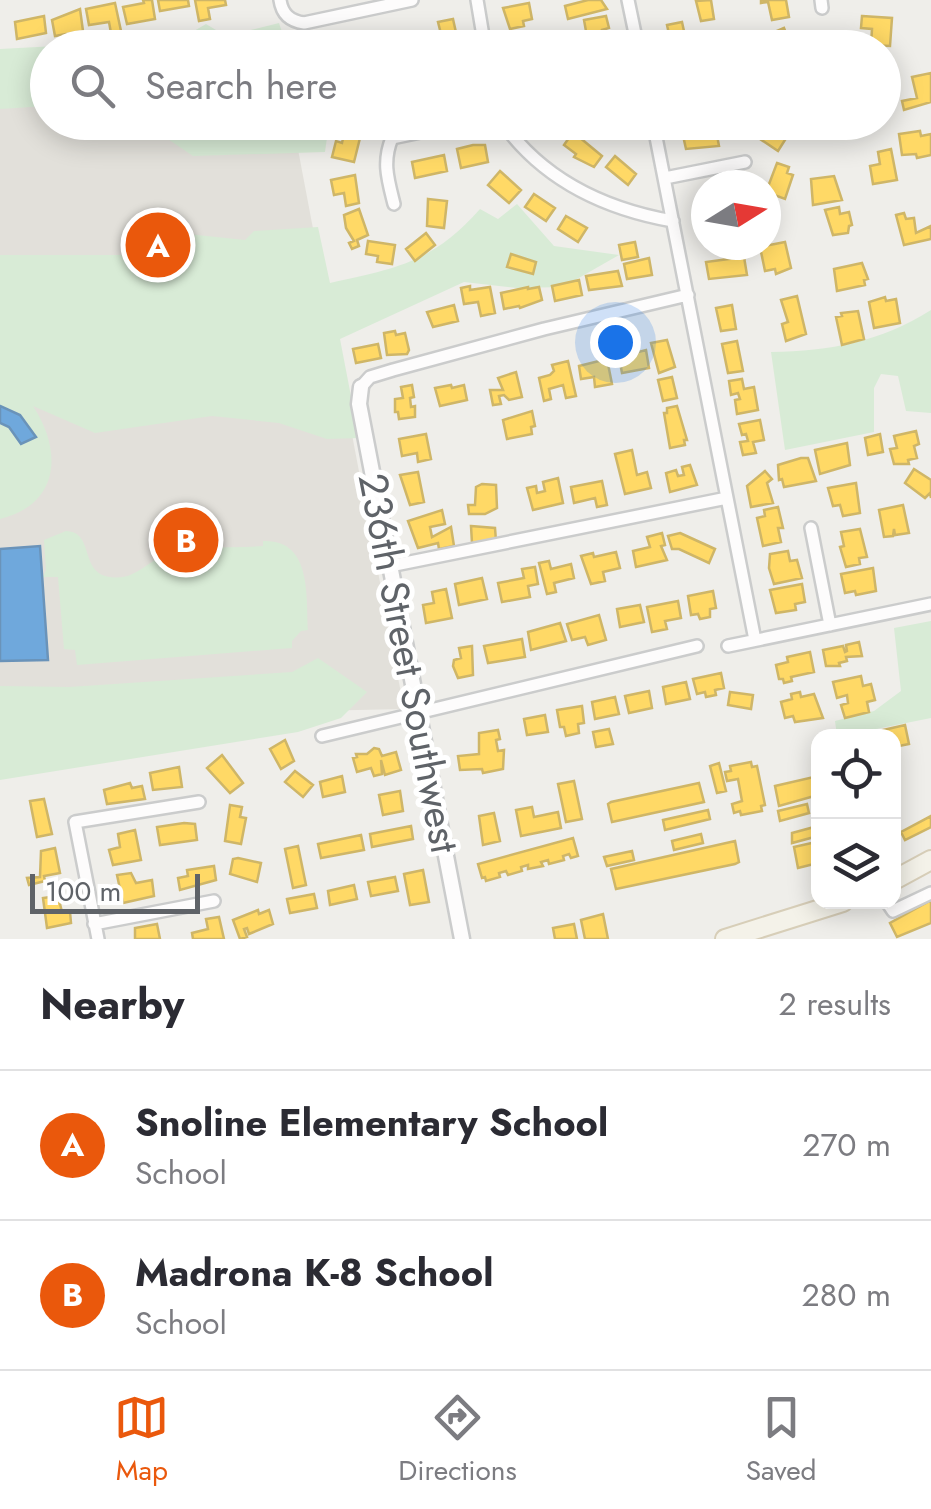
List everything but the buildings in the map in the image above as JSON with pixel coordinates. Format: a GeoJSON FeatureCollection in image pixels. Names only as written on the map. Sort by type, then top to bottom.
{"type":"FeatureCollection","features":[{"type":"Feature","properties":{"kind":"main road"},"geometry":{"type":"LineString","coordinates":[[901,876],[931,860]]}},
{"type":"Feature","properties":{"kind":"main road"},"geometry":{"type":"LineString","coordinates":[[725,939],[821,909]]}},
{"type":"Feature","properties":{"kind":"street"},"geometry":{"type":"LineString","coordinates":[[280,0],[284,12],[304,23],[412,0]]}},
{"type":"Feature","properties":{"kind":"street"},"geometry":{"type":"LineString","coordinates":[[477,0],[483,30]]}},
{"type":"Feature","properties":{"kind":"street"},"geometry":{"type":"LineString","coordinates":[[628,0],[634,30]]}},
{"type":"Feature","properties":{"kind":"street"},"geometry":{"type":"LineString","coordinates":[[391,140],[385,168],[394,204]]}},
{"type":"Feature","properties":{"kind":"street"},"geometry":{"type":"LineString","coordinates":[[514,140],[550,172],[592,198],[642,216],[673,221]]}},
{"type":"Feature","properties":{"kind":"street"},"geometry":{"type":"LineString","coordinates":[[658,140],[755,640]]}},
{"type":"Feature","properties":{"kind":"street"},"geometry":{"type":"LineString","coordinates":[[665,178],[746,162]]}},
{"type":"Feature","properties":{"kind":"street"},"geometry":{"type":"LineString","coordinates":[[360,387],[370,378],[393,370],[688,295]]}},
{"type":"Feature","properties":{"kind":"street","name":"236th Street Southwest"},"geometry":{"type":"LineString","coordinates":[[360,387],[359,404],[462,939]]}},
{"type":"Feature","properties":{"kind":"street"},"geometry":{"type":"LineString","coordinates":[[390,566],[727,498]]}},
{"type":"Feature","properties":{"kind":"street"},"geometry":{"type":"LineString","coordinates":[[812,528],[830,625]]}},
{"type":"Feature","properties":{"kind":"street"},"geometry":{"type":"LineString","coordinates":[[728,646],[931,604]]}},
{"type":"Feature","properties":{"kind":"street"},"geometry":{"type":"LineString","coordinates":[[322,736],[696,646]]}},
{"type":"Feature","properties":{"kind":"street"},"geometry":{"type":"LineString","coordinates":[[98,939],[75,822],[199,802]]}},
{"type":"Feature","properties":{"kind":"street"},"geometry":{"type":"LineString","coordinates":[[901,908],[931,892]]}},
{"type":"Feature","properties":{"kind":"street"},"geometry":{"type":"LineString","coordinates":[[94,924],[214,900]]}},
{"type":"Feature","properties":{"kind":"shaded area"},"geometry":{"type":"Polygon","coordinates":[[[30,85],[30,140],[296,140],[404,709],[0,718],[0,91],[30,85]]]}},
{"type":"Feature","properties":{"kind":"green space"},"geometry":{"type":"Polygon","coordinates":[[[279,23],[281,30],[250,30],[279,23]]]}},
{"type":"Feature","properties":{"kind":"green space"},"geometry":{"type":"Polygon","coordinates":[[[30,47],[30,107],[0,109],[0,49],[30,47]]]}},
{"type":"Feature","properties":{"kind":"green space"},"geometry":{"type":"Polygon","coordinates":[[[169,140],[327,140],[325,152],[193,156],[169,140]]]}},
{"type":"Feature","properties":{"kind":"green space"},"geometry":{"type":"Polygon","coordinates":[[[517,204],[554,246],[619,255],[563,287],[517,288],[464,282],[340,339],[359,438],[327,439],[279,423],[212,416],[95,433],[33,406],[49,440],[50,473],[35,501],[0,519],[0,255],[127,255],[130,228],[245,240],[254,231],[318,227],[330,283],[412,261],[446,241],[480,209],[498,219],[517,204]]]}},
{"type":"Feature","properties":{"kind":"green space"},"geometry":{"type":"Polygon","coordinates":[[[931,310],[931,413],[906,411],[898,376],[881,374],[874,388],[874,432],[785,450],[771,352],[854,343],[893,330],[931,310]]]}},
{"type":"Feature","properties":{"kind":"green space"},"geometry":{"type":"Polygon","coordinates":[[[66,531],[81,538],[94,568],[110,577],[127,576],[178,551],[263,546],[263,541],[279,543],[290,549],[303,572],[308,630],[301,631],[292,641],[292,648],[77,665],[75,650],[64,649],[58,577],[43,577],[44,540],[66,531]]]}},
{"type":"Feature","properties":{"kind":"green space"},"geometry":{"type":"Polygon","coordinates":[[[931,621],[931,718],[876,729],[836,729],[835,721],[874,711],[901,691],[894,628],[931,621]]]}},
{"type":"Feature","properties":{"kind":"green space"},"geometry":{"type":"Polygon","coordinates":[[[318,658],[367,692],[341,718],[298,732],[0,780],[0,686],[69,687],[292,672],[318,658]]]}},
{"type":"Feature","properties":{"kind":"place","name":"Snoline Elementary School"},"geometry":{"type":"Point","coordinates":[158,245]}},
{"type":"Feature","properties":{"kind":"place","name":"Madrona K-8 School"},"geometry":{"type":"Point","coordinates":[186,540]}}]}
